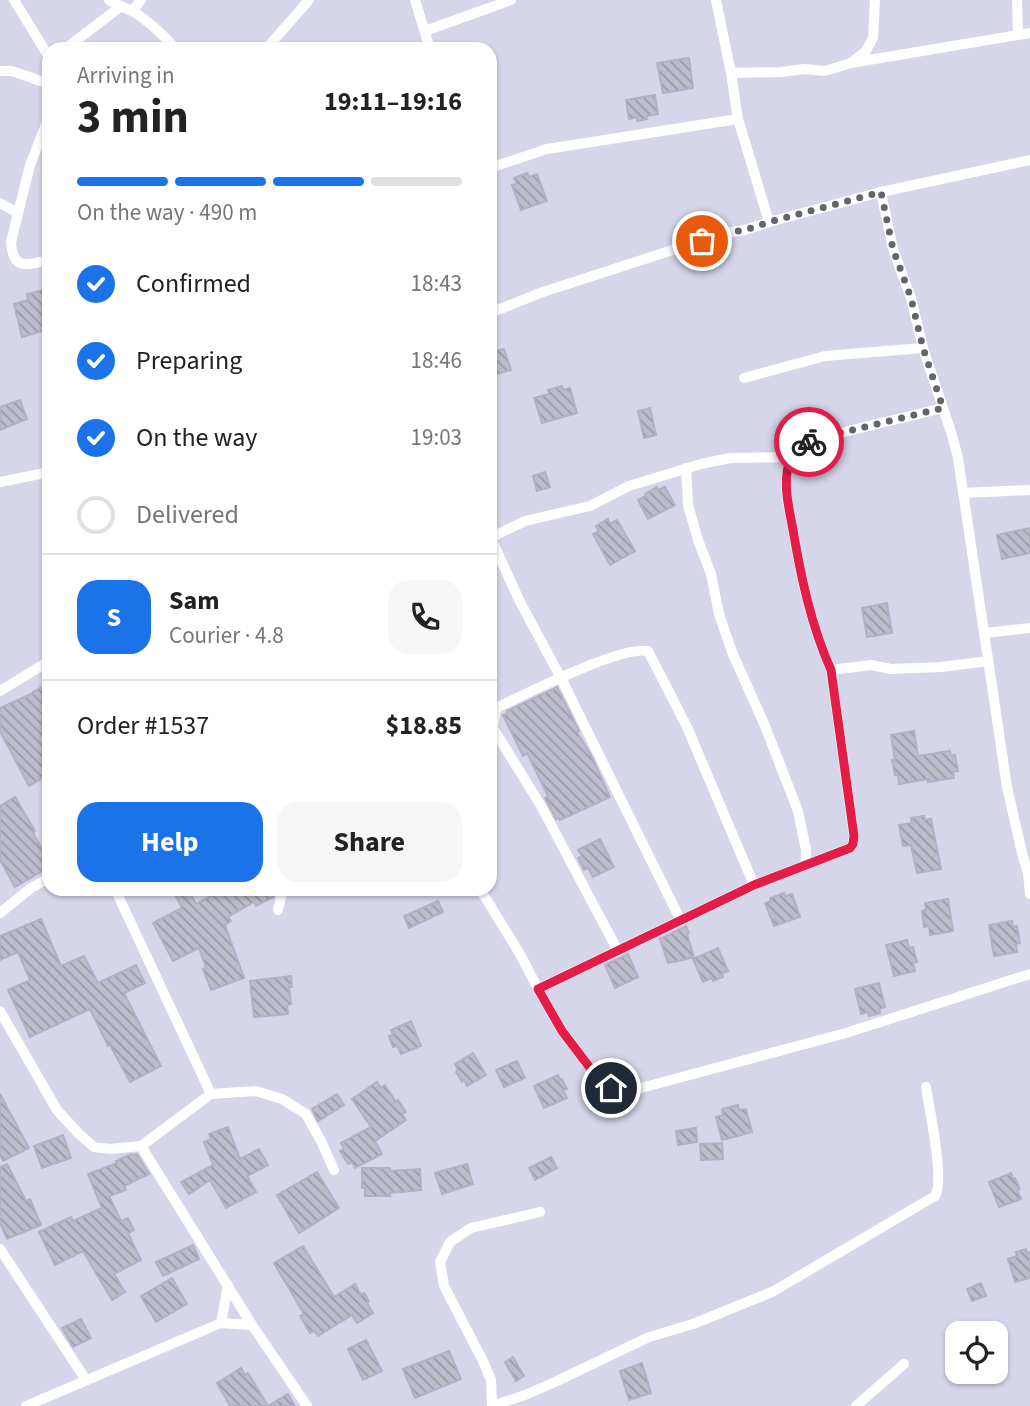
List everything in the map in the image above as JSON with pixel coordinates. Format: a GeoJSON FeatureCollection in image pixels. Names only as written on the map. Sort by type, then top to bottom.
{"type":"FeatureCollection","features":[{"type":"Feature","properties":{"kind":"street"},"geometry":{"type":"LineString","coordinates":[[14,0],[42,46]]}},
{"type":"Feature","properties":{"kind":"street"},"geometry":{"type":"LineString","coordinates":[[109,0],[132,11],[169,42]]}},
{"type":"Feature","properties":{"kind":"street"},"geometry":{"type":"LineString","coordinates":[[132,11],[141,0]]}},
{"type":"Feature","properties":{"kind":"street"},"geometry":{"type":"LineString","coordinates":[[272,42],[309,0]]}},
{"type":"Feature","properties":{"kind":"street"},"geometry":{"type":"LineString","coordinates":[[415,0],[428,42]]}},
{"type":"Feature","properties":{"kind":"street"},"geometry":{"type":"LineString","coordinates":[[425,31],[511,0]]}},
{"type":"Feature","properties":{"kind":"street"},"geometry":{"type":"LineString","coordinates":[[716,0],[738,120],[769,222]]}},
{"type":"Feature","properties":{"kind":"street"},"geometry":{"type":"LineString","coordinates":[[852,63],[866,51],[873,38],[874,0]]}},
{"type":"Feature","properties":{"kind":"street"},"geometry":{"type":"LineString","coordinates":[[1017,0],[1018,34]]}},
{"type":"Feature","properties":{"kind":"street"},"geometry":{"type":"LineString","coordinates":[[74,42],[120,7]]}},
{"type":"Feature","properties":{"kind":"street"},"geometry":{"type":"LineString","coordinates":[[731,73],[804,69],[825,71],[852,63],[1030,33]]}},
{"type":"Feature","properties":{"kind":"street"},"geometry":{"type":"LineString","coordinates":[[0,71],[12,71],[42,82]]}},
{"type":"Feature","properties":{"kind":"street"},"geometry":{"type":"LineString","coordinates":[[497,166],[547,149],[738,120]]}},
{"type":"Feature","properties":{"kind":"street"},"geometry":{"type":"LineString","coordinates":[[42,135],[30,165],[11,242],[16,262],[24,265],[42,261]]}},
{"type":"Feature","properties":{"kind":"street"},"geometry":{"type":"LineString","coordinates":[[497,310],[540,293],[725,233],[745,230],[881,192],[1030,160]]}},
{"type":"Feature","properties":{"kind":"street"},"geometry":{"type":"LineString","coordinates":[[881,192],[893,249],[911,298],[923,348],[953,435],[958,458],[1007,787],[1029,873],[1030,894]]}},
{"type":"Feature","properties":{"kind":"street"},"geometry":{"type":"LineString","coordinates":[[0,203],[18,213]]}},
{"type":"Feature","properties":{"kind":"street"},"geometry":{"type":"LineString","coordinates":[[744,378],[825,356],[923,348]]}},
{"type":"Feature","properties":{"kind":"street"},"geometry":{"type":"LineString","coordinates":[[538,989],[754,885],[850,848],[853,844],[831,670],[809,608],[799,562],[786,489],[788,470],[791,457],[815,439],[943,408]]}},
{"type":"Feature","properties":{"kind":"street"},"geometry":{"type":"LineString","coordinates":[[497,535],[525,521],[590,506],[629,486],[686,468],[730,458],[791,457]]}},
{"type":"Feature","properties":{"kind":"street"},"geometry":{"type":"LineString","coordinates":[[686,468],[688,505],[711,574],[719,614],[798,811],[806,850],[806,865]]}},
{"type":"Feature","properties":{"kind":"street"},"geometry":{"type":"LineString","coordinates":[[0,482],[42,473]]}},
{"type":"Feature","properties":{"kind":"street"},"geometry":{"type":"LineString","coordinates":[[963,493],[1030,490]]}},
{"type":"Feature","properties":{"kind":"street"},"geometry":{"type":"LineString","coordinates":[[497,553],[681,921]]}},
{"type":"Feature","properties":{"kind":"street"},"geometry":{"type":"LineString","coordinates":[[985,633],[1030,628]]}},
{"type":"Feature","properties":{"kind":"street"},"geometry":{"type":"LineString","coordinates":[[497,708],[615,656],[639,650],[648,651],[687,727],[754,885]]}},
{"type":"Feature","properties":{"kind":"street"},"geometry":{"type":"LineString","coordinates":[[831,670],[871,665],[891,668],[941,667],[988,661]]}},
{"type":"Feature","properties":{"kind":"street"},"geometry":{"type":"LineString","coordinates":[[0,691],[42,665]]}},
{"type":"Feature","properties":{"kind":"street"},"geometry":{"type":"LineString","coordinates":[[497,738],[541,806],[618,951]]}},
{"type":"Feature","properties":{"kind":"street"},"geometry":{"type":"LineString","coordinates":[[0,913],[42,882]]}},
{"type":"Feature","properties":{"kind":"street"},"geometry":{"type":"LineString","coordinates":[[118,896],[211,1094]]}},
{"type":"Feature","properties":{"kind":"street"},"geometry":{"type":"LineString","coordinates":[[278,910],[281,896]]}},
{"type":"Feature","properties":{"kind":"street"},"geometry":{"type":"LineString","coordinates":[[484,896],[562,1031],[600,1081],[611,1088],[641,1088],[846,1033],[1030,974]]}},
{"type":"Feature","properties":{"kind":"street"},"geometry":{"type":"LineString","coordinates":[[0,1011],[57,1110],[94,1147],[110,1149],[141,1146],[211,1094],[256,1091],[282,1099],[306,1114],[334,1170]]}},
{"type":"Feature","properties":{"kind":"street"},"geometry":{"type":"LineString","coordinates":[[541,1212],[471,1228],[450,1241],[440,1262],[444,1286],[491,1380],[492,1406],[545,1387],[649,1337],[693,1324],[772,1292],[935,1196],[939,1191],[938,1164],[926,1087]]}},
{"type":"Feature","properties":{"kind":"street"},"geometry":{"type":"LineString","coordinates":[[141,1146],[252,1325],[307,1406]]}},
{"type":"Feature","properties":{"kind":"street"},"geometry":{"type":"LineString","coordinates":[[0,1249],[86,1380]]}},
{"type":"Feature","properties":{"kind":"street"},"geometry":{"type":"LineString","coordinates":[[221,1323],[228,1285]]}},
{"type":"Feature","properties":{"kind":"street"},"geometry":{"type":"LineString","coordinates":[[26,1406],[221,1323],[252,1325]]}},
{"type":"Feature","properties":{"kind":"street"},"geometry":{"type":"LineString","coordinates":[[856,1406],[904,1364]]}},
{"type":"Feature","properties":{"kind":"building"},"geometry":{"type":"Polygon","coordinates":[[[689,58],[693,88],[663,93],[657,63],[689,58]]]}},
{"type":"Feature","properties":{"kind":"building"},"geometry":{"type":"Polygon","coordinates":[[[655,95],[658,114],[637,121],[637,117],[629,119],[626,100],[655,95]]]}},
{"type":"Feature","properties":{"kind":"building"},"geometry":{"type":"Polygon","coordinates":[[[527,173],[529,177],[537,174],[547,201],[521,210],[512,185],[517,184],[514,178],[527,173]]]}},
{"type":"Feature","properties":{"kind":"building"},"geometry":{"type":"Polygon","coordinates":[[[42,290],[42,331],[22,337],[14,304],[28,300],[27,294],[42,290]]]}},
{"type":"Feature","properties":{"kind":"building"},"geometry":{"type":"Polygon","coordinates":[[[504,349],[511,370],[497,374],[497,350],[504,349]]]}},
{"type":"Feature","properties":{"kind":"building"},"geometry":{"type":"Polygon","coordinates":[[[562,386],[563,390],[570,388],[577,413],[542,423],[534,398],[549,394],[548,390],[562,386]]]}},
{"type":"Feature","properties":{"kind":"building"},"geometry":{"type":"Polygon","coordinates":[[[20,400],[27,419],[0,430],[0,407],[20,400]]]}},
{"type":"Feature","properties":{"kind":"building"},"geometry":{"type":"Polygon","coordinates":[[[650,408],[656,435],[644,438],[638,411],[650,408]]]}},
{"type":"Feature","properties":{"kind":"building"},"geometry":{"type":"Polygon","coordinates":[[[545,472],[550,487],[537,491],[533,476],[545,472]]]}},
{"type":"Feature","properties":{"kind":"building"},"geometry":{"type":"Polygon","coordinates":[[[657,487],[658,490],[665,487],[675,505],[648,519],[638,500],[657,487]]]}},
{"type":"Feature","properties":{"kind":"building"},"geometry":{"type":"Polygon","coordinates":[[[608,519],[610,524],[617,520],[635,551],[610,565],[593,534],[599,531],[596,526],[608,519]]]}},
{"type":"Feature","properties":{"kind":"building"},"geometry":{"type":"Polygon","coordinates":[[[1030,528],[1030,553],[1002,559],[997,535],[1030,528]]]}},
{"type":"Feature","properties":{"kind":"building"},"geometry":{"type":"Polygon","coordinates":[[[887,603],[892,633],[867,637],[862,608],[887,603]]]}},
{"type":"Feature","properties":{"kind":"building"},"geometry":{"type":"Polygon","coordinates":[[[42,687],[42,778],[29,786],[0,731],[0,708],[42,687]]]}},
{"type":"Feature","properties":{"kind":"building"},"geometry":{"type":"Polygon","coordinates":[[[557,687],[610,797],[560,820],[556,819],[527,753],[523,756],[503,715],[557,687]]]}},
{"type":"Feature","properties":{"kind":"building"},"geometry":{"type":"Polygon","coordinates":[[[914,731],[918,756],[950,751],[951,756],[955,755],[958,771],[953,772],[954,778],[899,784],[892,760],[895,760],[891,735],[914,731]]]}},
{"type":"Feature","properties":{"kind":"building"},"geometry":{"type":"Polygon","coordinates":[[[15,797],[42,849],[42,871],[15,887],[0,860],[0,806],[15,797]]]}},
{"type":"Feature","properties":{"kind":"building"},"geometry":{"type":"Polygon","coordinates":[[[924,816],[925,820],[931,819],[941,869],[917,873],[911,845],[903,846],[899,825],[912,823],[911,818],[924,816]]]}},
{"type":"Feature","properties":{"kind":"building"},"geometry":{"type":"Polygon","coordinates":[[[600,839],[614,867],[593,877],[588,868],[584,870],[578,858],[582,856],[578,850],[600,839]]]}},
{"type":"Feature","properties":{"kind":"building"},"geometry":{"type":"Polygon","coordinates":[[[784,893],[785,896],[792,894],[800,917],[774,926],[765,903],[784,893]]]}},
{"type":"Feature","properties":{"kind":"building"},"geometry":{"type":"Polygon","coordinates":[[[176,896],[192,896],[196,904],[211,896],[273,896],[256,906],[254,902],[228,917],[231,921],[225,925],[244,978],[211,990],[199,948],[173,961],[153,923],[182,908],[176,896]]]}},
{"type":"Feature","properties":{"kind":"building"},"geometry":{"type":"Polygon","coordinates":[[[948,899],[953,931],[930,935],[929,926],[924,927],[922,911],[926,910],[925,903],[948,899]]]}},
{"type":"Feature","properties":{"kind":"building"},"geometry":{"type":"Polygon","coordinates":[[[438,901],[443,912],[409,928],[404,916],[438,901]]]}},
{"type":"Feature","properties":{"kind":"building"},"geometry":{"type":"Polygon","coordinates":[[[41,919],[61,966],[84,956],[98,983],[136,965],[145,983],[124,993],[161,1066],[130,1082],[90,1009],[30,1037],[8,990],[30,980],[18,952],[0,960],[0,936],[41,919]]]}},
{"type":"Feature","properties":{"kind":"building"},"geometry":{"type":"Polygon","coordinates":[[[1012,921],[1013,927],[1017,926],[1020,943],[1016,944],[1017,952],[994,956],[989,925],[1012,921]]]}},
{"type":"Feature","properties":{"kind":"building"},"geometry":{"type":"Polygon","coordinates":[[[686,926],[694,957],[668,963],[660,939],[686,926]]]}},
{"type":"Feature","properties":{"kind":"building"},"geometry":{"type":"Polygon","coordinates":[[[907,940],[909,948],[913,947],[917,962],[913,963],[915,971],[894,976],[886,945],[907,940]]]}},
{"type":"Feature","properties":{"kind":"building"},"geometry":{"type":"Polygon","coordinates":[[[718,948],[728,971],[722,973],[723,977],[703,982],[693,959],[718,948]]]}},
{"type":"Feature","properties":{"kind":"building"},"geometry":{"type":"Polygon","coordinates":[[[628,954],[638,977],[615,988],[605,965],[628,954]]]}},
{"type":"Feature","properties":{"kind":"building"},"geometry":{"type":"Polygon","coordinates":[[[291,976],[291,1004],[287,1005],[288,1014],[254,1017],[250,981],[291,976]]]}},
{"type":"Feature","properties":{"kind":"building"},"geometry":{"type":"Polygon","coordinates":[[[879,983],[885,1007],[879,1009],[880,1013],[869,1016],[868,1012],[861,1014],[855,989],[879,983]]]}},
{"type":"Feature","properties":{"kind":"building"},"geometry":{"type":"Polygon","coordinates":[[[411,1021],[421,1046],[401,1054],[397,1046],[393,1047],[389,1036],[393,1035],[391,1030],[411,1021]]]}},
{"type":"Feature","properties":{"kind":"building"},"geometry":{"type":"Polygon","coordinates":[[[473,1053],[486,1075],[467,1086],[456,1072],[458,1070],[455,1064],[473,1053]]]}},
{"type":"Feature","properties":{"kind":"building"},"geometry":{"type":"Polygon","coordinates":[[[517,1061],[525,1078],[504,1087],[496,1070],[517,1061]]]}},
{"type":"Feature","properties":{"kind":"building"},"geometry":{"type":"Polygon","coordinates":[[[558,1075],[567,1089],[563,1090],[567,1098],[544,1108],[534,1086],[558,1075]]]}},
{"type":"Feature","properties":{"kind":"building"},"geometry":{"type":"Polygon","coordinates":[[[377,1082],[381,1088],[385,1085],[396,1102],[398,1100],[406,1112],[402,1114],[406,1120],[375,1141],[382,1154],[355,1168],[352,1162],[348,1164],[340,1151],[344,1149],[341,1143],[371,1127],[352,1099],[377,1082]]]}},
{"type":"Feature","properties":{"kind":"building"},"geometry":{"type":"Polygon","coordinates":[[[0,1094],[29,1148],[3,1161],[0,1155],[0,1094]]]}},
{"type":"Feature","properties":{"kind":"building"},"geometry":{"type":"Polygon","coordinates":[[[337,1094],[344,1105],[318,1121],[312,1109],[337,1094]]]}},
{"type":"Feature","properties":{"kind":"building"},"geometry":{"type":"Polygon","coordinates":[[[738,1105],[739,1110],[746,1109],[752,1132],[722,1140],[716,1117],[723,1115],[722,1109],[738,1105]]]}},
{"type":"Feature","properties":{"kind":"building"},"geometry":{"type":"Polygon","coordinates":[[[228,1127],[240,1159],[259,1149],[268,1165],[247,1176],[256,1192],[226,1208],[210,1180],[189,1194],[181,1182],[213,1165],[204,1142],[211,1139],[209,1134],[228,1127]]]}},
{"type":"Feature","properties":{"kind":"building"},"geometry":{"type":"Polygon","coordinates":[[[696,1128],[697,1142],[678,1145],[676,1131],[696,1128]]]}},
{"type":"Feature","properties":{"kind":"building"},"geometry":{"type":"Polygon","coordinates":[[[63,1135],[71,1158],[42,1168],[34,1146],[63,1135]]]}},
{"type":"Feature","properties":{"kind":"building"},"geometry":{"type":"Polygon","coordinates":[[[722,1143],[723,1159],[701,1160],[700,1144],[722,1143]]]}},
{"type":"Feature","properties":{"kind":"building"},"geometry":{"type":"Polygon","coordinates":[[[137,1154],[149,1174],[124,1186],[126,1190],[109,1196],[121,1221],[128,1218],[134,1230],[128,1233],[141,1260],[114,1274],[125,1292],[112,1300],[83,1251],[55,1265],[39,1232],[71,1217],[73,1221],[102,1208],[88,1174],[137,1154]]]}},
{"type":"Feature","properties":{"kind":"building"},"geometry":{"type":"Polygon","coordinates":[[[551,1157],[557,1168],[535,1180],[529,1168],[551,1157]]]}},
{"type":"Feature","properties":{"kind":"building"},"geometry":{"type":"Polygon","coordinates":[[[7,1164],[26,1201],[30,1199],[41,1225],[7,1239],[0,1223],[0,1167],[7,1164]]]}},
{"type":"Feature","properties":{"kind":"building"},"geometry":{"type":"Polygon","coordinates":[[[467,1164],[473,1184],[442,1194],[435,1173],[467,1164]]]}},
{"type":"Feature","properties":{"kind":"building"},"geometry":{"type":"Polygon","coordinates":[[[362,1168],[390,1168],[390,1171],[420,1169],[421,1190],[390,1193],[390,1196],[365,1196],[365,1188],[362,1188],[362,1168]]]}},
{"type":"Feature","properties":{"kind":"building"},"geometry":{"type":"Polygon","coordinates":[[[317,1172],[339,1208],[299,1233],[277,1195],[317,1172]]]}},
{"type":"Feature","properties":{"kind":"building"},"geometry":{"type":"Polygon","coordinates":[[[1011,1173],[1020,1189],[1017,1190],[1021,1199],[999,1207],[989,1182],[1011,1173]]]}},
{"type":"Feature","properties":{"kind":"building"},"geometry":{"type":"Polygon","coordinates":[[[193,1245],[199,1259],[163,1276],[156,1262],[193,1245]]]}},
{"type":"Feature","properties":{"kind":"building"},"geometry":{"type":"Polygon","coordinates":[[[303,1246],[334,1297],[355,1284],[361,1295],[364,1293],[369,1301],[367,1303],[373,1313],[357,1323],[352,1315],[318,1336],[314,1331],[310,1333],[300,1316],[304,1314],[274,1263],[303,1246]]]}},
{"type":"Feature","properties":{"kind":"building"},"geometry":{"type":"Polygon","coordinates":[[[1026,1249],[1027,1253],[1030,1252],[1030,1278],[1015,1282],[1008,1259],[1017,1256],[1016,1252],[1026,1249]]]}},
{"type":"Feature","properties":{"kind":"building"},"geometry":{"type":"Polygon","coordinates":[[[172,1278],[187,1304],[156,1322],[141,1296],[172,1278]]]}},
{"type":"Feature","properties":{"kind":"building"},"geometry":{"type":"Polygon","coordinates":[[[981,1283],[986,1296],[972,1301],[967,1289],[981,1283]]]}},
{"type":"Feature","properties":{"kind":"building"},"geometry":{"type":"Polygon","coordinates":[[[81,1319],[91,1338],[73,1347],[62,1328],[81,1319]]]}},
{"type":"Feature","properties":{"kind":"building"},"geometry":{"type":"Polygon","coordinates":[[[366,1340],[382,1371],[363,1380],[348,1349],[366,1340]]]}},
{"type":"Feature","properties":{"kind":"building"},"geometry":{"type":"Polygon","coordinates":[[[449,1351],[461,1379],[415,1398],[403,1369],[449,1351]]]}},
{"type":"Feature","properties":{"kind":"building"},"geometry":{"type":"Polygon","coordinates":[[[513,1357],[524,1376],[516,1381],[505,1362],[513,1357]]]}},
{"type":"Feature","properties":{"kind":"building"},"geometry":{"type":"Polygon","coordinates":[[[642,1363],[651,1393],[629,1400],[620,1371],[642,1363]]]}},
{"type":"Feature","properties":{"kind":"building"},"geometry":{"type":"Polygon","coordinates":[[[241,1368],[245,1375],[248,1373],[268,1406],[230,1406],[217,1383],[241,1368]]]}},
{"type":"Feature","properties":{"kind":"building"},"geometry":{"type":"Polygon","coordinates":[[[288,1394],[295,1406],[268,1406],[288,1394]]]}},
{"type":"Feature","properties":{"kind":"way so far"},"geometry":{"type":"LineString","coordinates":[[702,241],[881,192],[893,249],[911,298],[923,348],[943,408],[809,442]]}},
{"type":"Feature","properties":{"kind":"route"},"geometry":{"type":"LineString","coordinates":[[611,1088],[600,1081],[562,1031],[538,989],[754,885],[850,848],[853,844],[831,670],[809,608],[786,489],[791,457],[809,442]]}}]}
